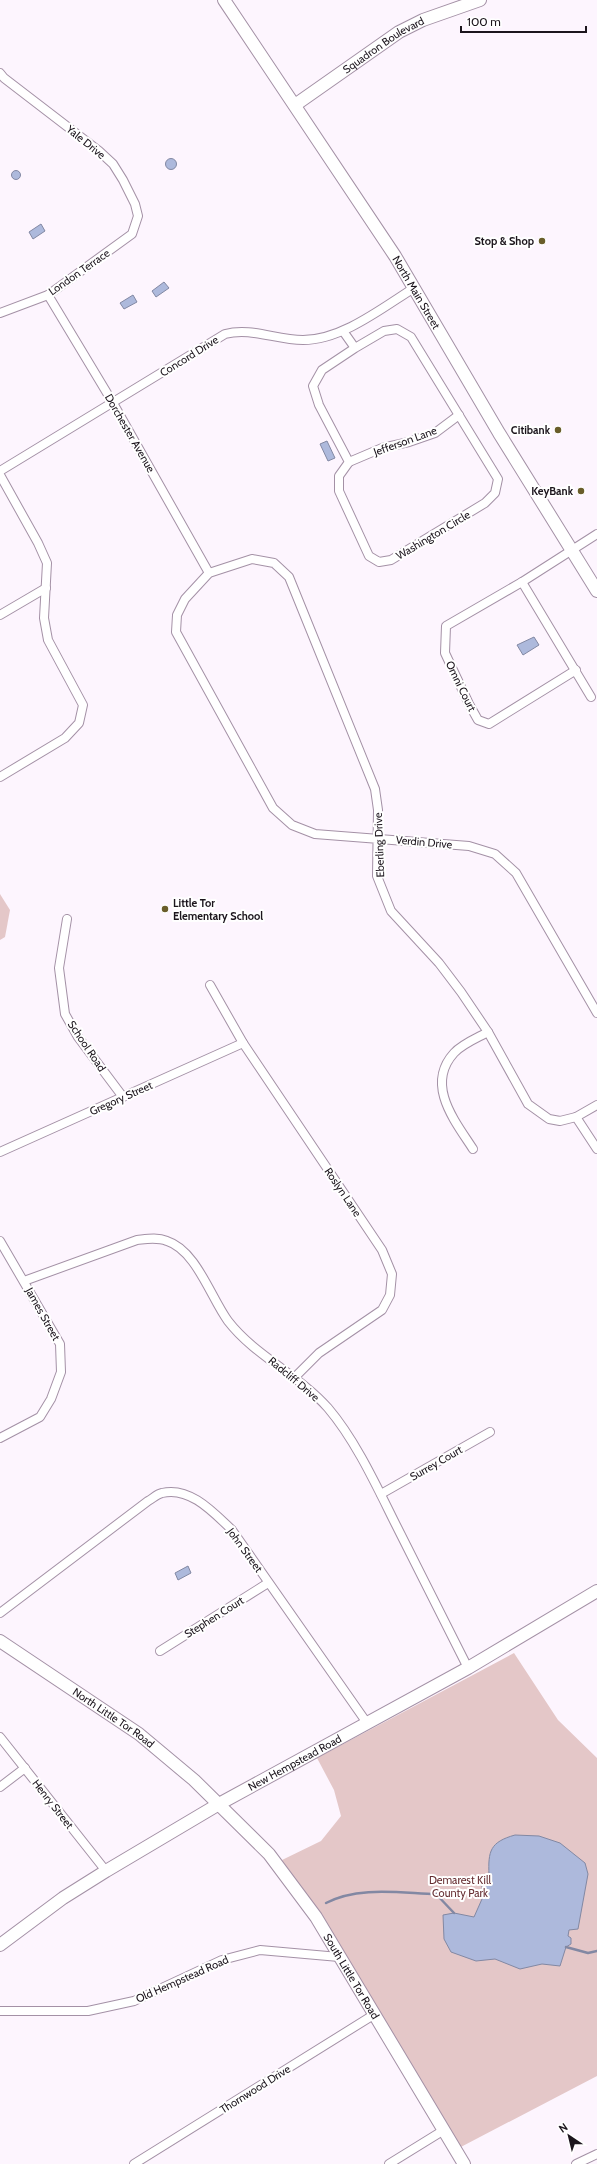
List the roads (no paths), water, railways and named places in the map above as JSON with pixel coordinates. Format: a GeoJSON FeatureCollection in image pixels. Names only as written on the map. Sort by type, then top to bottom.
{"type":"FeatureCollection","features":[{"type":"Feature","properties":{"kind":"street","name":"North Main Street"},"geometry":{"type":"LineString","coordinates":[[224,0],[382,235],[503,439],[597,591]]}},
{"type":"Feature","properties":{"kind":"street","name":"Squadron Boulevard"},"geometry":{"type":"LineString","coordinates":[[295,105],[399,32],[423,20],[480,0]]}},
{"type":"Feature","properties":{"kind":"street","name":"Yale Drive"},"geometry":{"type":"LineString","coordinates":[[0,73],[4,78],[99,151],[112,164],[123,180],[135,204],[138,216],[132,234]]}},
{"type":"Feature","properties":{"kind":"street","name":"London Terrace"},"geometry":{"type":"LineString","coordinates":[[0,313],[48,295],[132,234]]}},
{"type":"Feature","properties":{"kind":"street","name":"Concord Drive"},"geometry":{"type":"LineString","coordinates":[[0,471],[225,334],[238,331],[302,340],[321,339],[343,332],[414,288]]}},
{"type":"Feature","properties":{"kind":"street","name":"Dorchester Avenue"},"geometry":{"type":"LineString","coordinates":[[48,295],[113,403],[209,573]]}},
{"type":"Feature","properties":{"kind":"street","name":"Washington Circle"},"geometry":{"type":"LineString","coordinates":[[397,329],[411,337],[459,415],[498,479],[495,493],[485,503],[391,560],[379,562],[369,556],[339,491],[339,476],[349,462],[320,405],[313,386],[322,370],[384,330],[397,329]]}},
{"type":"Feature","properties":{"kind":"street"},"geometry":{"type":"LineString","coordinates":[[343,332],[355,348]]}},
{"type":"Feature","properties":{"kind":"street","name":"Jefferson Lane"},"geometry":{"type":"LineString","coordinates":[[349,462],[382,448],[408,442],[435,433],[459,415]]}},
{"type":"Feature","properties":{"kind":"street"},"geometry":{"type":"LineString","coordinates":[[0,475],[38,543],[47,563],[44,618],[48,640],[83,705],[79,724],[65,738],[0,777]]}},
{"type":"Feature","properties":{"kind":"street","name":"Omni Court"},"geometry":{"type":"LineString","coordinates":[[576,670],[489,724],[478,720],[445,652],[446,626],[522,582],[597,534]]}},
{"type":"Feature","properties":{"kind":"street","name":"Eberling Drive"},"geometry":{"type":"LineString","coordinates":[[209,573],[252,559],[274,563],[289,577],[375,789],[378,839],[377,876],[391,911],[439,963],[488,1032],[528,1104],[549,1119],[560,1121],[576,1117],[597,1105]]}},
{"type":"Feature","properties":{"kind":"street","name":"Verdin Drive"},"geometry":{"type":"LineString","coordinates":[[209,573],[185,599],[177,616],[176,632],[273,808],[292,825],[315,834],[469,846],[495,854],[516,873],[597,1012]]}},
{"type":"Feature","properties":{"kind":"street"},"geometry":{"type":"LineString","coordinates":[[522,582],[591,697]]}},
{"type":"Feature","properties":{"kind":"street"},"geometry":{"type":"LineString","coordinates":[[0,615],[46,588]]}},
{"type":"Feature","properties":{"kind":"street","name":"School Road"},"geometry":{"type":"LineString","coordinates":[[67,919],[59,968],[65,1014],[78,1037],[123,1097]]}},
{"type":"Feature","properties":{"kind":"street","name":"Roslyn Lane"},"geometry":{"type":"LineString","coordinates":[[210,985],[243,1043],[382,1250],[392,1274],[390,1295],[382,1310],[319,1353],[294,1378]]}},
{"type":"Feature","properties":{"kind":"street"},"geometry":{"type":"LineString","coordinates":[[473,1149],[447,1110],[442,1088],[444,1066],[455,1052],[488,1032]]}},
{"type":"Feature","properties":{"kind":"street","name":"Gregory Street"},"geometry":{"type":"LineString","coordinates":[[0,1152],[243,1043]]}},
{"type":"Feature","properties":{"kind":"street"},"geometry":{"type":"LineString","coordinates":[[576,1117],[597,1149]]}},
{"type":"Feature","properties":{"kind":"street","name":"Radcliff Drive"},"geometry":{"type":"LineString","coordinates":[[24,1281],[137,1240],[154,1238],[168,1241],[182,1249],[194,1265],[228,1321],[244,1337],[327,1407],[343,1428],[381,1494],[468,1668]]}},
{"type":"Feature","properties":{"kind":"street","name":"James Street"},"geometry":{"type":"LineString","coordinates":[[0,1241],[60,1344],[62,1372],[51,1400],[40,1417],[0,1438]]}},
{"type":"Feature","properties":{"kind":"street","name":"Surrey Court"},"geometry":{"type":"LineString","coordinates":[[381,1494],[490,1432]]}},
{"type":"Feature","properties":{"kind":"street","name":"John Street"},"geometry":{"type":"LineString","coordinates":[[0,1613],[148,1501],[162,1493],[182,1494],[206,1506],[232,1530],[367,1723]]}},
{"type":"Feature","properties":{"kind":"street","name":"Stephen Court"},"geometry":{"type":"LineString","coordinates":[[160,1651],[268,1583]]}},
{"type":"Feature","properties":{"kind":"street","name":"New Hempstead Road"},"geometry":{"type":"LineString","coordinates":[[0,1945],[63,1898],[106,1871],[219,1804],[468,1668],[597,1591]]}},
{"type":"Feature","properties":{"kind":"street","name":"North Little Tor Road"},"geometry":{"type":"LineString","coordinates":[[0,1640],[138,1734],[219,1804]]}},
{"type":"Feature","properties":{"kind":"street","name":"Henry Street"},"geometry":{"type":"LineString","coordinates":[[0,1737],[106,1871]]}},
{"type":"Feature","properties":{"kind":"street"},"geometry":{"type":"LineString","coordinates":[[0,1787],[24,1768]]}},
{"type":"Feature","properties":{"kind":"street","name":"South Little Tor Road"},"geometry":{"type":"LineString","coordinates":[[219,1804],[269,1854],[294,1885],[316,1917],[376,2014],[464,2164]]}},
{"type":"Feature","properties":{"kind":"street","name":"Old Hempstead Road"},"geometry":{"type":"LineString","coordinates":[[0,2011],[88,2011],[134,2001],[222,1960],[260,1950],[340,1957]]}},
{"type":"Feature","properties":{"kind":"street","name":"Thornwood Drive"},"geometry":{"type":"LineString","coordinates":[[134,2164],[376,2014]]}},
{"type":"Feature","properties":{"kind":"street"},"geometry":{"type":"LineString","coordinates":[[389,2164],[444,2130]]}},
{"type":"Feature","properties":{"kind":"street"},"geometry":{"type":"LineString","coordinates":[[576,2164],[597,2154]]}},
{"type":"Feature","properties":{"kind":"water"},"geometry":{"type":"Polygon","coordinates":[[[169,159],[173,159],[175,160],[175,168],[169,169],[166,166],[166,162],[169,159]]]}},
{"type":"Feature","properties":{"kind":"water"},"geometry":{"type":"Polygon","coordinates":[[[16,170],[21,175],[16,180],[11,175],[16,170]]]}},
{"type":"Feature","properties":{"kind":"water"},"geometry":{"type":"Polygon","coordinates":[[[41,224],[45,231],[33,239],[29,232],[41,224]]]}},
{"type":"Feature","properties":{"kind":"water"},"geometry":{"type":"Polygon","coordinates":[[[164,282],[169,288],[156,297],[152,291],[164,282]]]}},
{"type":"Feature","properties":{"kind":"water"},"geometry":{"type":"Polygon","coordinates":[[[133,295],[137,302],[124,309],[120,303],[133,295]]]}},
{"type":"Feature","properties":{"kind":"water"},"geometry":{"type":"Polygon","coordinates":[[[327,441],[335,458],[328,461],[320,444],[327,441]]]}},
{"type":"Feature","properties":{"kind":"water"},"geometry":{"type":"Polygon","coordinates":[[[534,637],[539,645],[523,655],[517,645],[534,637]]]}},
{"type":"Feature","properties":{"kind":"water"},"geometry":{"type":"Polygon","coordinates":[[[188,1566],[191,1573],[178,1580],[175,1573],[188,1566]]]}},
{"type":"Feature","properties":{"kind":"water"},"geometry":{"type":"Polygon","coordinates":[[[515,1835],[539,1836],[560,1843],[585,1863],[588,1874],[578,1929],[569,1930],[568,1936],[571,1938],[571,1944],[566,1947],[560,1966],[542,1964],[520,1969],[495,1959],[476,1961],[451,1952],[444,1939],[443,1915],[454,1913],[474,1917],[482,1899],[482,1884],[489,1875],[489,1860],[492,1849],[500,1841],[515,1835]]]}},
{"type":"Feature","properties":{"kind":"waterway"},"geometry":{"type":"LineString","coordinates":[[326,1903],[352,1894],[365,1892],[436,1894],[454,1913]]}},
{"type":"Feature","properties":{"kind":"waterway"},"geometry":{"type":"LineString","coordinates":[[566,1947],[588,1953],[597,1951]]}},
{"type":"Feature","properties":{"kind":"place","name":"Stop & Shop"},"geometry":{"type":"Point","coordinates":[542,241]}},
{"type":"Feature","properties":{"kind":"place","name":"Citibank"},"geometry":{"type":"Point","coordinates":[558,430]}},
{"type":"Feature","properties":{"kind":"place","name":"KeyBank"},"geometry":{"type":"Point","coordinates":[581,491]}},
{"type":"Feature","properties":{"kind":"place","name":"Little Tor Elementary School"},"geometry":{"type":"Point","coordinates":[165,909]}},
{"type":"Feature","properties":{"kind":"park label","name":"Demarest Kill County Park"},"geometry":{"type":"Point","coordinates":[460,1886]}}]}
